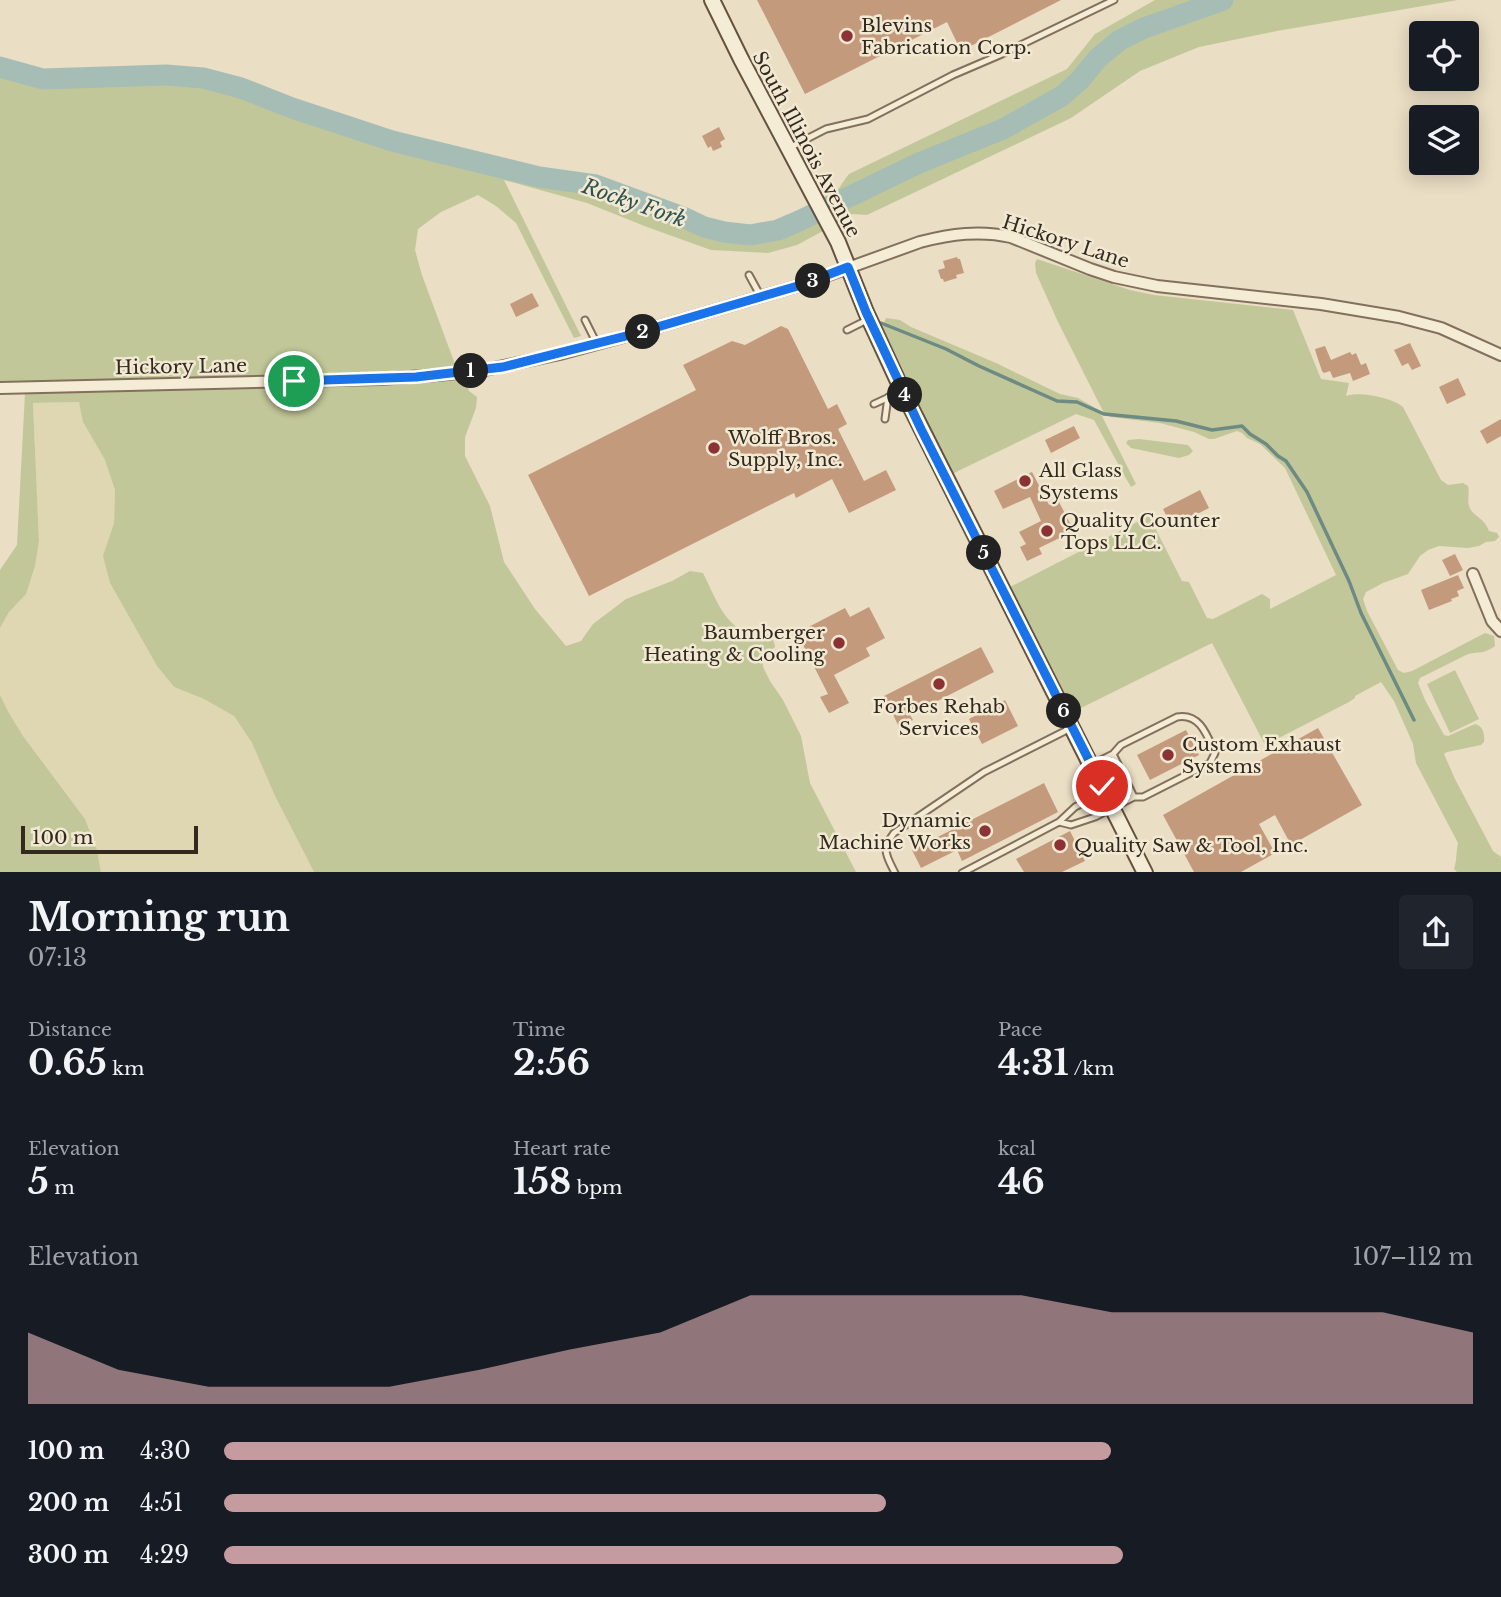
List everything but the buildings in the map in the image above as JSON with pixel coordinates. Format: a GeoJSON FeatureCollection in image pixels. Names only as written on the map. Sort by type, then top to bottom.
{"type":"FeatureCollection","features":[{"type":"Feature","properties":{"kind":"main road","name":"South Illinois Avenue"},"geometry":{"type":"LineString","coordinates":[[712,0],[812,190],[902,390],[1145,872]]}},
{"type":"Feature","properties":{"kind":"street","name":"Hickory Lane"},"geometry":{"type":"LineString","coordinates":[[0,388],[416,377],[503,367],[597,344],[761,297],[812,282],[920,242],[968,232],[996,234],[1021,240],[1090,269],[1157,286],[1297,301],[1399,317],[1441,328],[1501,355]]}},
{"type":"Feature","properties":{"kind":"street"},"geometry":{"type":"LineString","coordinates":[[1473,574],[1492,621],[1501,631]]}},
{"type":"Feature","properties":{"kind":"lane"},"geometry":{"type":"LineString","coordinates":[[789,148],[826,129],[868,119],[953,75],[1114,0]]}},
{"type":"Feature","properties":{"kind":"lane"},"geometry":{"type":"LineString","coordinates":[[749,275],[761,297]]}},
{"type":"Feature","properties":{"kind":"lane"},"geometry":{"type":"LineString","coordinates":[[585,320],[597,344]]}},
{"type":"Feature","properties":{"kind":"lane"},"geometry":{"type":"LineString","coordinates":[[846,330],[869,320]]}},
{"type":"Feature","properties":{"kind":"lane"},"geometry":{"type":"LineString","coordinates":[[874,404],[902,390]]}},
{"type":"Feature","properties":{"kind":"lane"},"geometry":{"type":"LineString","coordinates":[[886,419],[888,397]]}},
{"type":"Feature","properties":{"kind":"lane"},"geometry":{"type":"LineString","coordinates":[[1059,822],[1071,825],[1095,817],[1134,797],[1143,797],[1213,760],[1215,753],[1201,724],[1187,716],[1177,717],[1121,745],[1113,754],[1091,765]]}},
{"type":"Feature","properties":{"kind":"lane"},"geometry":{"type":"LineString","coordinates":[[894,872],[885,853],[887,842],[894,833],[984,772],[1072,727]]}},
{"type":"Feature","properties":{"kind":"lane"},"geometry":{"type":"LineString","coordinates":[[1113,754],[1134,797]]}},
{"type":"Feature","properties":{"kind":"lane"},"geometry":{"type":"LineString","coordinates":[[964,872],[1059,822],[1075,807],[1105,792]]}},
{"type":"Feature","properties":{"kind":"shaded area"},"geometry":{"type":"Polygon","coordinates":[[[80,402],[83,422],[105,460],[115,490],[114,523],[104,556],[110,583],[157,666],[174,687],[233,715],[252,743],[275,796],[314,872],[101,872],[97,850],[85,819],[23,736],[0,695],[0,628],[9,612],[26,593],[39,541],[33,403],[80,402]]]}},
{"type":"Feature","properties":{"kind":"green space"},"geometry":{"type":"Polygon","coordinates":[[[1155,0],[1458,0],[1199,47],[1140,71],[1071,118],[867,215],[852,214],[836,223],[824,200],[836,192],[849,174],[1067,69],[1095,34],[1155,0]]]}},
{"type":"Feature","properties":{"kind":"green space"},"geometry":{"type":"Polygon","coordinates":[[[0,67],[43,79],[166,75],[203,78],[241,88],[392,141],[539,177],[596,185],[704,227],[724,232],[750,235],[778,230],[815,214],[823,231],[797,245],[768,253],[711,250],[587,203],[504,180],[581,336],[574,338],[516,223],[478,195],[441,212],[418,229],[415,250],[456,367],[367,373],[0,383],[0,67]]]}},
{"type":"Feature","properties":{"kind":"green space"},"geometry":{"type":"Polygon","coordinates":[[[1037,259],[1130,290],[1154,295],[1293,310],[1321,379],[1349,383],[1346,396],[1376,396],[1403,407],[1441,480],[1448,485],[1463,483],[1468,486],[1468,504],[1471,509],[1489,531],[1497,533],[1499,537],[1479,546],[1439,546],[1428,550],[1420,556],[1408,574],[1366,592],[1363,599],[1398,670],[1404,673],[1485,633],[1494,636],[1495,646],[1483,652],[1466,655],[1420,678],[1418,683],[1444,735],[1448,736],[1475,724],[1483,731],[1484,742],[1481,745],[1444,754],[1493,851],[1501,857],[1501,872],[1457,872],[1454,869],[1458,843],[1416,763],[1413,744],[1394,701],[1381,682],[1349,702],[1265,745],[1212,643],[1071,713],[1008,588],[1149,516],[1182,581],[1189,582],[1207,618],[1213,619],[1262,594],[1270,599],[1270,609],[1336,575],[1285,468],[1260,444],[1237,431],[1209,439],[1160,423],[1105,415],[1036,273],[1037,259]]]}},
{"type":"Feature","properties":{"kind":"green space"},"geometry":{"type":"Polygon","coordinates":[[[886,318],[900,320],[1060,394],[1078,398],[1099,410],[1136,484],[1131,487],[1094,420],[1076,414],[952,474],[879,326],[886,318]]]}},
{"type":"Feature","properties":{"kind":"green space"},"geometry":{"type":"Polygon","coordinates":[[[466,378],[469,391],[477,397],[476,408],[465,437],[465,456],[490,506],[504,562],[535,609],[566,646],[581,641],[593,624],[626,599],[690,571],[703,573],[718,604],[732,623],[740,629],[761,629],[774,641],[775,647],[763,656],[763,667],[801,736],[810,783],[856,872],[314,872],[275,796],[252,743],[234,716],[204,699],[174,687],[157,666],[110,583],[103,556],[114,523],[115,490],[105,460],[83,422],[79,402],[33,403],[39,541],[26,594],[9,612],[0,628],[0,570],[17,545],[25,393],[381,385],[466,378]]]}},
{"type":"Feature","properties":{"kind":"green space"},"geometry":{"type":"Polygon","coordinates":[[[1128,440],[1188,445],[1193,451],[1179,458],[1131,448],[1126,443],[1128,440]]]}},
{"type":"Feature","properties":{"kind":"green space"},"geometry":{"type":"Polygon","coordinates":[[[1455,670],[1479,719],[1450,733],[1427,684],[1455,670]]]}},
{"type":"Feature","properties":{"kind":"green space"},"geometry":{"type":"Polygon","coordinates":[[[0,695],[23,736],[85,819],[97,850],[101,872],[0,872],[0,695]]]}},
{"type":"Feature","properties":{"kind":"waterway","name":"Rocky Fork"},"geometry":{"type":"LineString","coordinates":[[0,67],[43,79],[166,75],[203,78],[241,88],[392,141],[539,177],[596,185],[704,227],[750,235],[778,230],[919,163],[1003,129],[1062,96],[1098,58],[1120,40],[1144,28],[1223,0]]}},
{"type":"Feature","properties":{"kind":"waterway"},"geometry":{"type":"LineString","coordinates":[[881,323],[946,349],[1057,401],[1077,402],[1104,414]]}},
{"type":"Feature","properties":{"kind":"waterway"},"geometry":{"type":"LineString","coordinates":[[1104,414],[1176,421],[1212,430],[1242,426],[1286,461],[1307,492],[1361,613],[1414,720]]}},
{"type":"Feature","properties":{"kind":"place","name":"Blevins Fabrication Corp."},"geometry":{"type":"Point","coordinates":[847,36]}},
{"type":"Feature","properties":{"kind":"place","name":"Wolff Bros. Supply, Inc."},"geometry":{"type":"Point","coordinates":[714,448]}},
{"type":"Feature","properties":{"kind":"place","name":"All Glass Systems"},"geometry":{"type":"Point","coordinates":[1025,481]}},
{"type":"Feature","properties":{"kind":"place","name":"Quality Counter Tops LLC."},"geometry":{"type":"Point","coordinates":[1047,531]}},
{"type":"Feature","properties":{"kind":"place","name":"Baumberger Heating & Cooling"},"geometry":{"type":"Point","coordinates":[839,643]}},
{"type":"Feature","properties":{"kind":"place","name":"Forbes Rehab Services"},"geometry":{"type":"Point","coordinates":[939,684]}},
{"type":"Feature","properties":{"kind":"place","name":"Custom Exhaust Systems"},"geometry":{"type":"Point","coordinates":[1168,755]}},
{"type":"Feature","properties":{"kind":"place","name":"Dynamic Machine Works"},"geometry":{"type":"Point","coordinates":[985,831]}},
{"type":"Feature","properties":{"kind":"place","name":"Quality Saw & Tool, Inc."},"geometry":{"type":"Point","coordinates":[1060,845]}},
{"type":"Feature","properties":{"kind":"route"},"geometry":{"type":"LineString","coordinates":[[294,381],[416,377],[503,367],[630,335],[801,285],[848,267],[921,429],[1102,786]]}}]}
